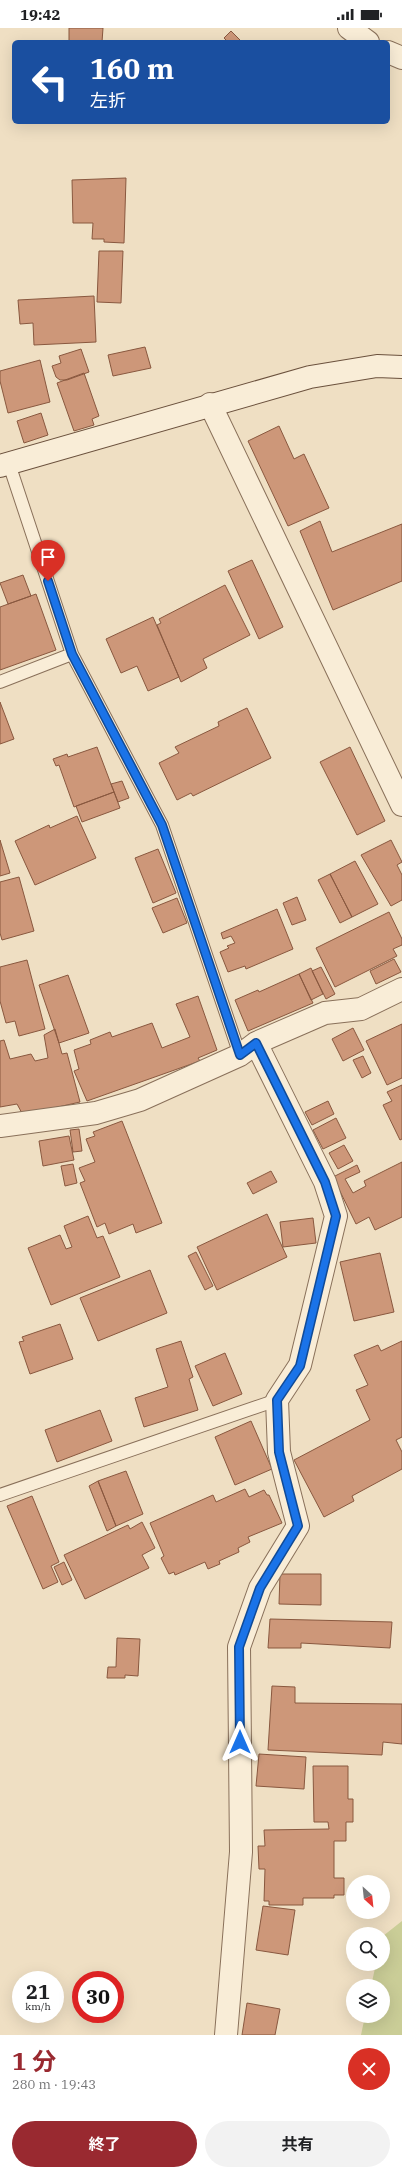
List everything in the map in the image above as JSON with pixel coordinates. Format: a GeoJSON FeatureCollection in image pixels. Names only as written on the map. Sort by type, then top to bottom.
{"type":"FeatureCollection","features":[{"type":"Feature","properties":{"kind":"street"},"geometry":{"type":"LineString","coordinates":[[348,28],[365,40]]}},
{"type":"Feature","properties":{"kind":"street"},"geometry":{"type":"LineString","coordinates":[[390,53],[402,58]]}},
{"type":"Feature","properties":{"kind":"street"},"geometry":{"type":"LineString","coordinates":[[5,465],[210,404],[310,377],[377,366],[402,367]]}},
{"type":"Feature","properties":{"kind":"street"},"geometry":{"type":"LineString","coordinates":[[210,404],[402,805]]}},
{"type":"Feature","properties":{"kind":"street"},"geometry":{"type":"LineString","coordinates":[[0,1126],[103,1111],[140,1100],[325,1013],[361,1009],[402,989]]}},
{"type":"Feature","properties":{"kind":"street"},"geometry":{"type":"LineString","coordinates":[[226,2035],[241,1852],[239,1647],[260,1588],[298,1526],[279,1452],[277,1400],[300,1366],[336,1216],[325,1182],[248,1049]]}},
{"type":"Feature","properties":{"kind":"lane"},"geometry":{"type":"LineString","coordinates":[[5,465],[72,654],[162,825],[248,1049]]}},
{"type":"Feature","properties":{"kind":"lane"},"geometry":{"type":"LineString","coordinates":[[0,682],[72,654]]}},
{"type":"Feature","properties":{"kind":"lane"},"geometry":{"type":"LineString","coordinates":[[0,1495],[277,1400]]}},
{"type":"Feature","properties":{"kind":"green space"},"geometry":{"type":"Polygon","coordinates":[[[402,1921],[402,2035],[361,2035],[364,2023],[390,2023],[390,1979],[373,1979],[374,1971],[390,1971],[390,1930],[402,1921]]]}},
{"type":"Feature","properties":{"kind":"building"},"geometry":{"type":"Polygon","coordinates":[[[69,28],[103,28],[102,40],[69,40],[69,28]]]}},
{"type":"Feature","properties":{"kind":"building"},"geometry":{"type":"Polygon","coordinates":[[[231,31],[240,40],[226,40],[224,38],[231,31]]]}},
{"type":"Feature","properties":{"kind":"building"},"geometry":{"type":"Polygon","coordinates":[[[126,178],[124,243],[104,242],[104,239],[92,239],[93,223],[73,223],[72,180],[126,178]]]}},
{"type":"Feature","properties":{"kind":"building"},"geometry":{"type":"Polygon","coordinates":[[[99,251],[123,251],[121,303],[97,302],[99,251]]]}},
{"type":"Feature","properties":{"kind":"building"},"geometry":{"type":"Polygon","coordinates":[[[94,296],[96,342],[34,345],[33,323],[20,324],[18,300],[94,296]]]}},
{"type":"Feature","properties":{"kind":"building"},"geometry":{"type":"Polygon","coordinates":[[[145,347],[151,368],[113,376],[108,355],[145,347]]]}},
{"type":"Feature","properties":{"kind":"building"},"geometry":{"type":"Polygon","coordinates":[[[81,349],[89,372],[67,380],[60,380],[56,377],[52,366],[61,363],[59,356],[81,349]]]}},
{"type":"Feature","properties":{"kind":"building"},"geometry":{"type":"Polygon","coordinates":[[[40,360],[50,402],[8,413],[0,381],[0,371],[40,360]]]}},
{"type":"Feature","properties":{"kind":"building"},"geometry":{"type":"Polygon","coordinates":[[[84,373],[99,416],[92,419],[94,425],[74,431],[57,383],[84,373]]]}},
{"type":"Feature","properties":{"kind":"building"},"geometry":{"type":"Polygon","coordinates":[[[41,413],[48,435],[24,443],[17,421],[41,413]]]}},
{"type":"Feature","properties":{"kind":"building"},"geometry":{"type":"Polygon","coordinates":[[[279,426],[294,459],[304,454],[329,508],[288,526],[248,441],[279,426]]]}},
{"type":"Feature","properties":{"kind":"building"},"geometry":{"type":"Polygon","coordinates":[[[320,521],[332,552],[402,524],[402,581],[333,610],[300,531],[320,521]]]}},
{"type":"Feature","properties":{"kind":"building"},"geometry":{"type":"Polygon","coordinates":[[[252,560],[283,627],[259,639],[228,571],[252,560]]]}},
{"type":"Feature","properties":{"kind":"building"},"geometry":{"type":"Polygon","coordinates":[[[23,575],[31,596],[8,604],[0,583],[23,575]]]}},
{"type":"Feature","properties":{"kind":"building"},"geometry":{"type":"Polygon","coordinates":[[[225,585],[250,635],[203,659],[207,668],[181,682],[157,625],[161,623],[159,619],[225,585]]]}},
{"type":"Feature","properties":{"kind":"building"},"geometry":{"type":"Polygon","coordinates":[[[36,594],[56,650],[0,670],[0,607],[36,594]]]}},
{"type":"Feature","properties":{"kind":"building"},"geometry":{"type":"Polygon","coordinates":[[[153,617],[179,677],[148,691],[137,666],[121,673],[106,639],[153,617]]]}},
{"type":"Feature","properties":{"kind":"building"},"geometry":{"type":"Polygon","coordinates":[[[0,702],[14,739],[0,744],[0,702]]]}},
{"type":"Feature","properties":{"kind":"building"},"geometry":{"type":"Polygon","coordinates":[[[247,708],[271,758],[193,796],[191,793],[177,800],[159,763],[179,753],[175,747],[219,726],[218,722],[247,708]]]}},
{"type":"Feature","properties":{"kind":"building"},"geometry":{"type":"Polygon","coordinates":[[[97,747],[114,792],[74,807],[59,765],[56,766],[53,759],[67,754],[68,757],[97,747]]]}},
{"type":"Feature","properties":{"kind":"building"},"geometry":{"type":"Polygon","coordinates":[[[350,747],[385,821],[357,835],[320,762],[350,747]]]}},
{"type":"Feature","properties":{"kind":"building"},"geometry":{"type":"Polygon","coordinates":[[[122,781],[129,798],[118,802],[111,784],[122,781]]]}},
{"type":"Feature","properties":{"kind":"building"},"geometry":{"type":"Polygon","coordinates":[[[114,792],[120,808],[82,822],[76,806],[114,792]]]}},
{"type":"Feature","properties":{"kind":"building"},"geometry":{"type":"Polygon","coordinates":[[[77,816],[96,858],[35,885],[15,841],[49,825],[50,828],[77,816]]]}},
{"type":"Feature","properties":{"kind":"building"},"geometry":{"type":"Polygon","coordinates":[[[0,840],[10,873],[0,876],[0,840]]]}},
{"type":"Feature","properties":{"kind":"building"},"geometry":{"type":"Polygon","coordinates":[[[391,840],[402,862],[397,865],[402,875],[402,900],[391,906],[361,855],[391,840]]]}},
{"type":"Feature","properties":{"kind":"building"},"geometry":{"type":"Polygon","coordinates":[[[158,849],[176,893],[153,903],[135,858],[158,849]]]}},
{"type":"Feature","properties":{"kind":"building"},"geometry":{"type":"Polygon","coordinates":[[[355,861],[378,904],[352,917],[330,874],[355,861]]]}},
{"type":"Feature","properties":{"kind":"building"},"geometry":{"type":"Polygon","coordinates":[[[330,874],[352,917],[340,923],[318,880],[330,874]]]}},
{"type":"Feature","properties":{"kind":"building"},"geometry":{"type":"Polygon","coordinates":[[[19,877],[34,931],[2,940],[0,933],[0,882],[19,877]]]}},
{"type":"Feature","properties":{"kind":"building"},"geometry":{"type":"Polygon","coordinates":[[[297,897],[306,920],[292,925],[283,903],[297,897]]]}},
{"type":"Feature","properties":{"kind":"building"},"geometry":{"type":"Polygon","coordinates":[[[177,898],[187,923],[163,933],[152,908],[177,898]]]}},
{"type":"Feature","properties":{"kind":"building"},"geometry":{"type":"Polygon","coordinates":[[[277,909],[293,949],[246,969],[245,966],[228,972],[220,952],[229,948],[227,946],[235,943],[231,936],[223,939],[221,933],[277,909]]]}},
{"type":"Feature","properties":{"kind":"building"},"geometry":{"type":"Polygon","coordinates":[[[389,912],[402,939],[402,945],[393,949],[397,956],[335,987],[316,948],[389,912]]]}},
{"type":"Feature","properties":{"kind":"building"},"geometry":{"type":"Polygon","coordinates":[[[394,959],[401,972],[376,984],[370,971],[394,959]]]}},
{"type":"Feature","properties":{"kind":"building"},"geometry":{"type":"Polygon","coordinates":[[[27,960],[45,1029],[19,1036],[15,1021],[6,1023],[0,1001],[0,967],[27,960]]]}},
{"type":"Feature","properties":{"kind":"building"},"geometry":{"type":"Polygon","coordinates":[[[321,967],[335,994],[326,999],[312,971],[321,967]]]}},
{"type":"Feature","properties":{"kind":"building"},"geometry":{"type":"Polygon","coordinates":[[[311,968],[323,994],[311,1000],[299,974],[311,968]]]}},
{"type":"Feature","properties":{"kind":"building"},"geometry":{"type":"Polygon","coordinates":[[[299,974],[313,1003],[248,1031],[235,1000],[258,990],[259,992],[299,974]]]}},
{"type":"Feature","properties":{"kind":"building"},"geometry":{"type":"Polygon","coordinates":[[[68,975],[89,1033],[59,1043],[39,985],[68,975]]]}},
{"type":"Feature","properties":{"kind":"building"},"geometry":{"type":"Polygon","coordinates":[[[198,996],[217,1050],[198,1058],[200,1061],[87,1101],[74,1071],[79,1069],[74,1050],[91,1044],[90,1040],[110,1032],[112,1037],[152,1023],[162,1048],[190,1037],[176,1004],[198,996]]]}},
{"type":"Feature","properties":{"kind":"building"},"geometry":{"type":"Polygon","coordinates":[[[402,1024],[402,1078],[387,1085],[366,1041],[402,1024]]]}},
{"type":"Feature","properties":{"kind":"building"},"geometry":{"type":"Polygon","coordinates":[[[353,1028],[364,1050],[343,1061],[332,1039],[353,1028]]]}},
{"type":"Feature","properties":{"kind":"building"},"geometry":{"type":"Polygon","coordinates":[[[55,1029],[62,1054],[67,1053],[80,1102],[23,1115],[17,1104],[0,1107],[0,1041],[4,1040],[10,1059],[31,1054],[35,1061],[48,1058],[44,1035],[55,1029]]]}},
{"type":"Feature","properties":{"kind":"building"},"geometry":{"type":"Polygon","coordinates":[[[363,1056],[371,1073],[362,1078],[353,1060],[363,1056]]]}},
{"type":"Feature","properties":{"kind":"building"},"geometry":{"type":"Polygon","coordinates":[[[402,1085],[402,1139],[400,1140],[383,1105],[392,1101],[387,1092],[402,1085]]]}},
{"type":"Feature","properties":{"kind":"building"},"geometry":{"type":"Polygon","coordinates":[[[328,1101],[334,1114],[312,1125],[305,1112],[328,1101]]]}},
{"type":"Feature","properties":{"kind":"building"},"geometry":{"type":"Polygon","coordinates":[[[336,1118],[346,1138],[323,1149],[313,1130],[336,1118]]]}},
{"type":"Feature","properties":{"kind":"building"},"geometry":{"type":"Polygon","coordinates":[[[122,1121],[162,1223],[136,1233],[133,1224],[109,1234],[105,1223],[97,1227],[80,1183],[85,1181],[79,1168],[95,1162],[86,1139],[95,1136],[93,1132],[122,1121]]]}},
{"type":"Feature","properties":{"kind":"building"},"geometry":{"type":"Polygon","coordinates":[[[79,1129],[82,1151],[73,1152],[70,1130],[79,1129]]]}},
{"type":"Feature","properties":{"kind":"building"},"geometry":{"type":"Polygon","coordinates":[[[69,1136],[74,1160],[43,1166],[39,1141],[69,1136]]]}},
{"type":"Feature","properties":{"kind":"building"},"geometry":{"type":"Polygon","coordinates":[[[344,1145],[353,1161],[338,1169],[329,1153],[344,1145]]]}},
{"type":"Feature","properties":{"kind":"building"},"geometry":{"type":"Polygon","coordinates":[[[402,1162],[402,1217],[375,1230],[369,1217],[356,1224],[333,1177],[357,1165],[360,1172],[345,1179],[353,1193],[366,1186],[364,1181],[402,1162]]]}},
{"type":"Feature","properties":{"kind":"building"},"geometry":{"type":"Polygon","coordinates":[[[73,1164],[77,1183],[65,1186],[61,1166],[73,1164]]]}},
{"type":"Feature","properties":{"kind":"building"},"geometry":{"type":"Polygon","coordinates":[[[271,1171],[277,1182],[253,1194],[247,1183],[271,1171]]]}},
{"type":"Feature","properties":{"kind":"building"},"geometry":{"type":"Polygon","coordinates":[[[267,1214],[287,1257],[217,1290],[197,1247],[267,1214]]]}},
{"type":"Feature","properties":{"kind":"building"},"geometry":{"type":"Polygon","coordinates":[[[88,1216],[97,1238],[103,1236],[120,1277],[51,1305],[28,1248],[60,1235],[66,1249],[72,1247],[64,1226],[88,1216]]]}},
{"type":"Feature","properties":{"kind":"building"},"geometry":{"type":"Polygon","coordinates":[[[313,1218],[316,1243],[283,1247],[280,1222],[313,1218]]]}},
{"type":"Feature","properties":{"kind":"building"},"geometry":{"type":"Polygon","coordinates":[[[196,1252],[213,1286],[205,1290],[188,1256],[196,1252]]]}},
{"type":"Feature","properties":{"kind":"building"},"geometry":{"type":"Polygon","coordinates":[[[380,1253],[394,1312],[354,1321],[340,1262],[380,1253]]]}},
{"type":"Feature","properties":{"kind":"building"},"geometry":{"type":"Polygon","coordinates":[[[150,1270],[167,1313],[98,1341],[80,1298],[150,1270]]]}},
{"type":"Feature","properties":{"kind":"building"},"geometry":{"type":"Polygon","coordinates":[[[60,1324],[73,1359],[30,1374],[19,1342],[24,1341],[22,1337],[60,1324]]]}},
{"type":"Feature","properties":{"kind":"building"},"geometry":{"type":"Polygon","coordinates":[[[181,1341],[193,1377],[189,1379],[198,1410],[144,1427],[135,1398],[168,1387],[156,1349],[181,1341]]]}},
{"type":"Feature","properties":{"kind":"building"},"geometry":{"type":"Polygon","coordinates":[[[402,1341],[402,1437],[396,1440],[402,1452],[402,1469],[352,1496],[354,1501],[324,1517],[294,1460],[370,1420],[356,1390],[368,1385],[354,1355],[378,1345],[381,1351],[402,1341]]]}},
{"type":"Feature","properties":{"kind":"building"},"geometry":{"type":"Polygon","coordinates":[[[225,1353],[242,1394],[213,1406],[195,1366],[225,1353]]]}},
{"type":"Feature","properties":{"kind":"building"},"geometry":{"type":"Polygon","coordinates":[[[100,1410],[112,1441],[57,1462],[45,1430],[100,1410]]]}},
{"type":"Feature","properties":{"kind":"building"},"geometry":{"type":"Polygon","coordinates":[[[251,1421],[272,1469],[235,1485],[215,1437],[251,1421]]]}},
{"type":"Feature","properties":{"kind":"building"},"geometry":{"type":"Polygon","coordinates":[[[126,1471],[143,1514],[116,1526],[98,1481],[126,1471]]]}},
{"type":"Feature","properties":{"kind":"building"},"geometry":{"type":"Polygon","coordinates":[[[98,1481],[116,1526],[107,1531],[89,1486],[98,1481]]]}},
{"type":"Feature","properties":{"kind":"building"},"geometry":{"type":"Polygon","coordinates":[[[245,1489],[249,1497],[264,1490],[267,1495],[269,1495],[282,1523],[248,1537],[250,1542],[238,1548],[239,1552],[219,1561],[220,1564],[208,1569],[205,1562],[175,1575],[174,1572],[169,1574],[161,1558],[164,1556],[150,1523],[213,1495],[216,1502],[245,1489]]]}},
{"type":"Feature","properties":{"kind":"building"},"geometry":{"type":"Polygon","coordinates":[[[32,1496],[59,1562],[51,1566],[58,1582],[43,1589],[7,1506],[32,1496]]]}},
{"type":"Feature","properties":{"kind":"building"},"geometry":{"type":"Polygon","coordinates":[[[142,1522],[155,1548],[142,1555],[149,1568],[85,1599],[64,1555],[128,1525],[130,1529],[142,1522]]]}},
{"type":"Feature","properties":{"kind":"building"},"geometry":{"type":"Polygon","coordinates":[[[64,1562],[72,1580],[62,1585],[54,1567],[64,1562]]]}},
{"type":"Feature","properties":{"kind":"building"},"geometry":{"type":"Polygon","coordinates":[[[280,1574],[321,1574],[321,1605],[279,1604],[280,1574]]]}},
{"type":"Feature","properties":{"kind":"building"},"geometry":{"type":"Polygon","coordinates":[[[270,1619],[392,1622],[390,1648],[301,1643],[301,1648],[268,1648],[270,1619]]]}},
{"type":"Feature","properties":{"kind":"building"},"geometry":{"type":"Polygon","coordinates":[[[117,1638],[140,1639],[138,1676],[125,1675],[125,1678],[107,1678],[108,1667],[116,1667],[117,1638]]]}},
{"type":"Feature","properties":{"kind":"building"},"geometry":{"type":"Polygon","coordinates":[[[272,1686],[295,1687],[295,1703],[402,1704],[402,1744],[383,1742],[382,1755],[268,1750],[272,1686]]]}},
{"type":"Feature","properties":{"kind":"building"},"geometry":{"type":"Polygon","coordinates":[[[259,1754],[306,1757],[304,1789],[256,1786],[259,1754]]]}},
{"type":"Feature","properties":{"kind":"building"},"geometry":{"type":"Polygon","coordinates":[[[313,1766],[348,1766],[348,1799],[353,1799],[353,1822],[346,1822],[346,1841],[334,1841],[334,1878],[344,1878],[344,1895],[334,1895],[334,1898],[303,1898],[303,1905],[269,1905],[269,1901],[264,1901],[265,1869],[259,1869],[258,1846],[265,1846],[264,1830],[329,1829],[328,1822],[314,1822],[313,1766]]]}},
{"type":"Feature","properties":{"kind":"building"},"geometry":{"type":"Polygon","coordinates":[[[263,1906],[295,1910],[288,1955],[256,1950],[263,1906]]]}},
{"type":"Feature","properties":{"kind":"building"},"geometry":{"type":"Polygon","coordinates":[[[247,2003],[280,2009],[275,2035],[242,2035],[247,2003]]]}},
{"type":"Feature","properties":{"kind":"route"},"geometry":{"type":"LineString","coordinates":[[48,581],[72,654],[162,825],[240,1055],[256,1043],[325,1182],[336,1216],[300,1366],[277,1400],[279,1452],[298,1526],[260,1588],[239,1647],[240,1742]]}}]}
